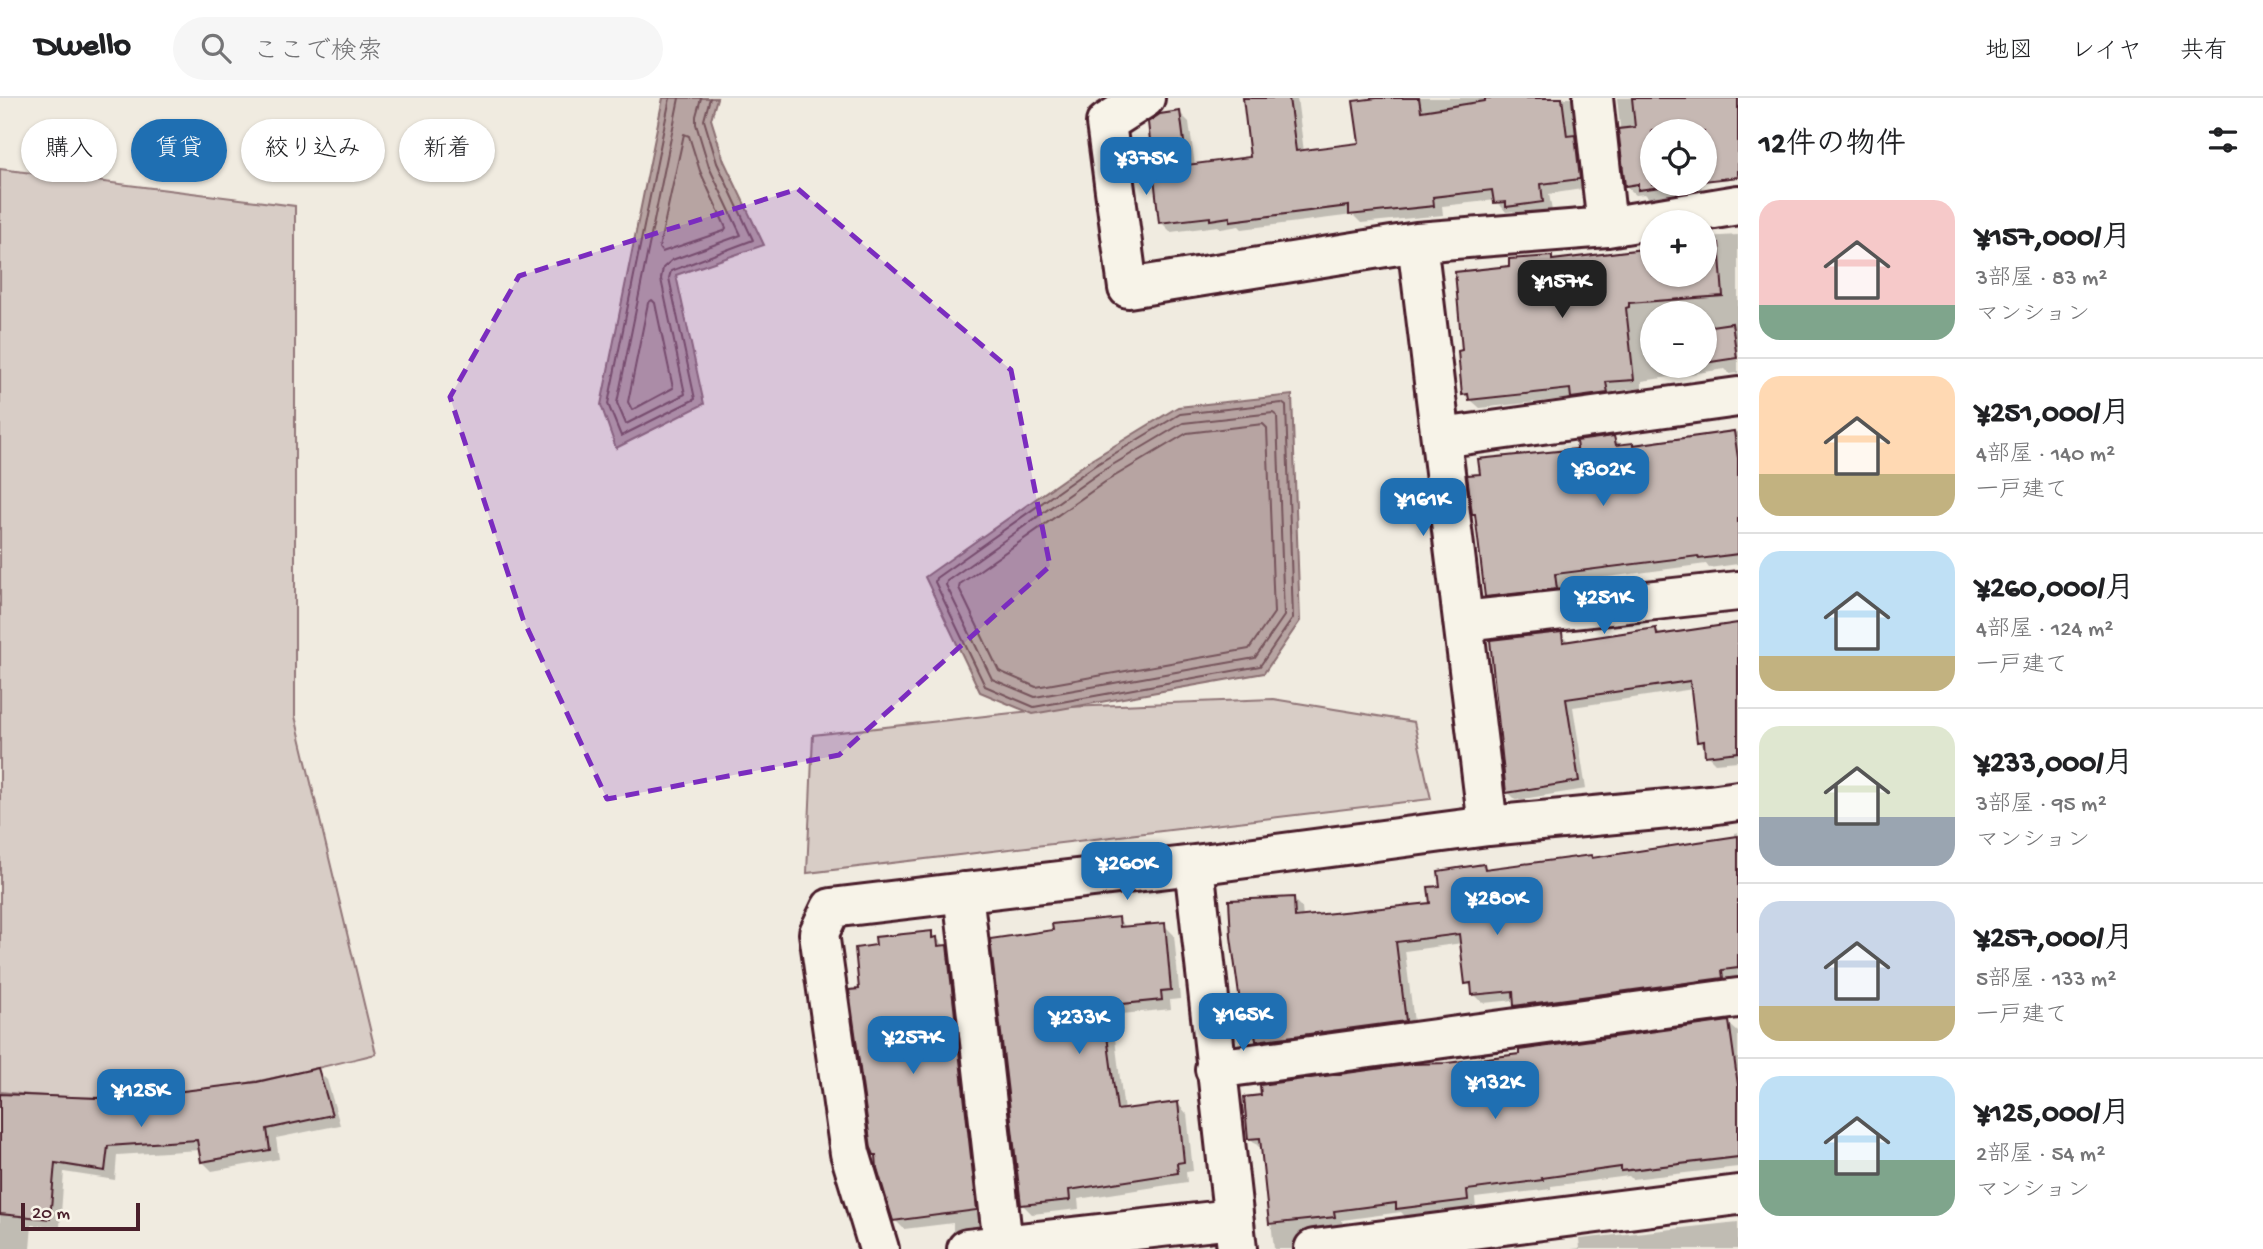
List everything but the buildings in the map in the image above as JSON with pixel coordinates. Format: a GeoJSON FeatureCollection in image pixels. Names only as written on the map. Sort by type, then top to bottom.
{"type":"FeatureCollection","features":[{"type":"Feature","properties":{"kind":"street"},"geometry":{"type":"LineString","coordinates":[[1145,98],[1105,123],[1128,288],[1417,242],[1607,227],[1738,205]]}},
{"type":"Feature","properties":{"kind":"street"},"geometry":{"type":"LineString","coordinates":[[1593,98],[1607,227]]}},
{"type":"Feature","properties":{"kind":"street"},"geometry":{"type":"LineString","coordinates":[[1417,242],[1488,826]]}},
{"type":"Feature","properties":{"kind":"street"},"geometry":{"type":"LineString","coordinates":[[1441,438],[1738,397]]}},
{"type":"Feature","properties":{"kind":"street"},"geometry":{"type":"LineString","coordinates":[[1464,621],[1738,591]]}},
{"type":"Feature","properties":{"kind":"street"},"geometry":{"type":"LineString","coordinates":[[879,1249],[850,1153],[819,933],[831,908],[1194,865],[1488,826],[1724,803]]}},
{"type":"Feature","properties":{"kind":"street"},"geometry":{"type":"LineString","coordinates":[[963,892],[985,1247],[1234,1234],[1194,865]]}},
{"type":"Feature","properties":{"kind":"street"},"geometry":{"type":"LineString","coordinates":[[1215,1069],[1738,998]]}},
{"type":"Feature","properties":{"kind":"street"},"geometry":{"type":"LineString","coordinates":[[1314,1249],[1738,1195]]}},
{"type":"Feature","properties":{"kind":"highlighted area"},"geometry":{"type":"Polygon","coordinates":[[[798,189],[1011,370],[1050,566],[839,755],[607,799],[523,619],[450,397],[519,276],[798,189]]]}},
{"type":"Feature","properties":{"kind":"shaded area"},"geometry":{"type":"Polygon","coordinates":[[[0,169],[21,172],[21,182],[104,182],[295,206],[295,716],[376,1054],[256,1082],[195,1092],[83,1098],[0,1092],[0,169]]]}},
{"type":"Feature","properties":{"kind":"shaded area"},"geometry":{"type":"Polygon","coordinates":[[[1273,699],[1414,722],[1431,799],[807,873],[813,735],[1068,707],[1273,699]]]}},
{"type":"Feature","properties":{"kind":"water"},"geometry":{"type":"Polygon","coordinates":[[[663,98],[717,98],[711,119],[724,161],[764,245],[676,275],[704,404],[616,448],[601,405],[663,98]]]}},
{"type":"Feature","properties":{"kind":"water"},"geometry":{"type":"Polygon","coordinates":[[[1292,395],[1300,621],[1264,673],[1033,714],[980,692],[925,577],[1091,460],[1178,407],[1292,395]]]}}]}
